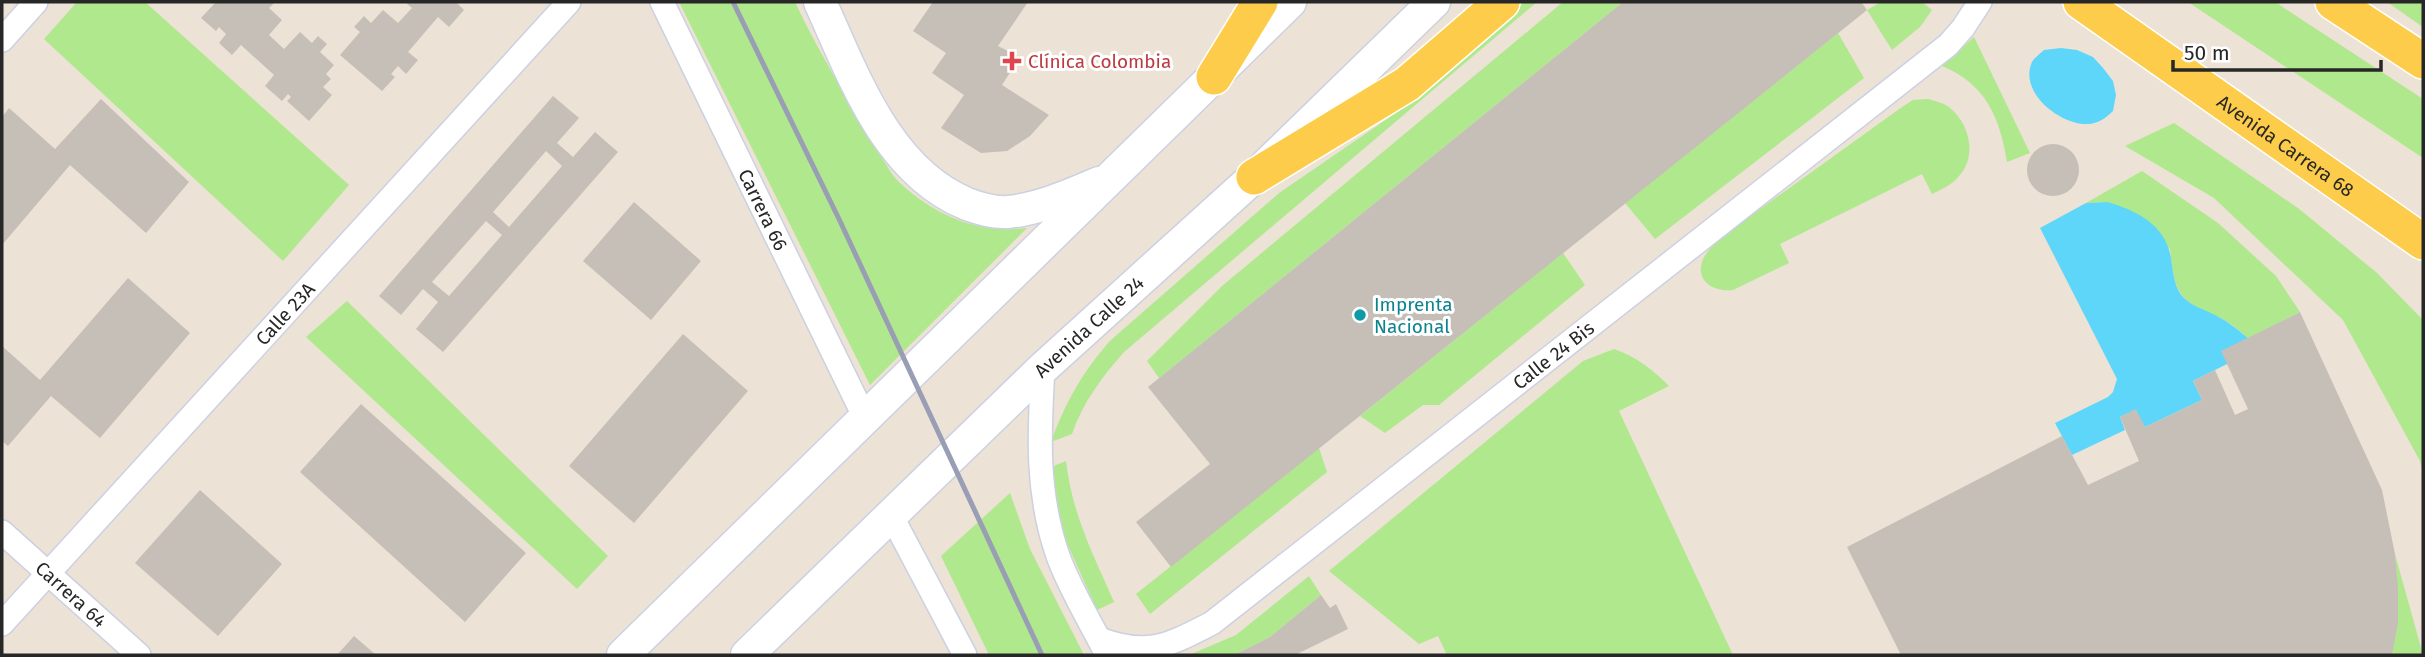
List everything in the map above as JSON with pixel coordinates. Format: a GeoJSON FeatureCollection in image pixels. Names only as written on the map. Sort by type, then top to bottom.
{"type":"FeatureCollection","features":[{"type":"Feature","properties":{"kind":"main road"},"geometry":{"type":"LineString","coordinates":[[820,2],[881,127],[905,159],[952,197],[984,211],[1007,212],[1072,194],[1110,178]]}},
{"type":"Feature","properties":{"kind":"main road"},"geometry":{"type":"LineString","coordinates":[[1214,77],[1260,2]]}},
{"type":"Feature","properties":{"kind":"main road"},"geometry":{"type":"LineString","coordinates":[[623,655],[1290,2]]}},
{"type":"Feature","properties":{"kind":"main road","name":"Avenida Calle 24"},"geometry":{"type":"LineString","coordinates":[[747,655],[1042,368],[1254,177],[1434,2]]}},
{"type":"Feature","properties":{"kind":"main road"},"geometry":{"type":"LineString","coordinates":[[1254,177],[1407,83],[1502,2]]}},
{"type":"Feature","properties":{"kind":"main road","name":"Avenida Carrera 68"},"geometry":{"type":"LineString","coordinates":[[2081,2],[2421,242]]}},
{"type":"Feature","properties":{"kind":"main road"},"geometry":{"type":"LineString","coordinates":[[2333,2],[2423,61]]}},
{"type":"Feature","properties":{"kind":"street"},"geometry":{"type":"LineString","coordinates":[[2,40],[36,2]]}},
{"type":"Feature","properties":{"kind":"street","name":"Calle 23A"},"geometry":{"type":"LineString","coordinates":[[2,624],[569,2]]}},
{"type":"Feature","properties":{"kind":"street","name":"Carrera 66"},"geometry":{"type":"LineString","coordinates":[[662,2],[865,418]]}},
{"type":"Feature","properties":{"kind":"street","name":"Calle 24 Bis"},"geometry":{"type":"LineString","coordinates":[[1103,647],[1119,646],[1139,650],[1157,648],[1176,642],[1212,623],[1948,45],[1963,29],[1980,2]]}},
{"type":"Feature","properties":{"kind":"street"},"geometry":{"type":"LineString","coordinates":[[1042,368],[1040,479],[1046,517],[1059,558],[1103,647]]}},
{"type":"Feature","properties":{"kind":"street"},"geometry":{"type":"LineString","coordinates":[[891,515],[965,655]]}},
{"type":"Feature","properties":{"kind":"street","name":"Carrera 64"},"geometry":{"type":"LineString","coordinates":[[2,532],[139,655]]}},
{"type":"Feature","properties":{"kind":"green space"},"geometry":{"type":"Polygon","coordinates":[[[77,2],[145,2],[349,185],[283,261],[44,39],[77,2]]]}},
{"type":"Feature","properties":{"kind":"green space"},"geometry":{"type":"Polygon","coordinates":[[[679,2],[795,2],[841,88],[888,168],[900,183],[928,205],[959,220],[992,228],[1027,228],[870,385],[679,2]]]}},
{"type":"Feature","properties":{"kind":"green space"},"geometry":{"type":"Polygon","coordinates":[[[1524,2],[1537,2],[1124,352],[1094,390],[1072,434],[1051,442],[1076,388],[1111,340],[1279,193],[1409,104],[1524,2]]]}},
{"type":"Feature","properties":{"kind":"green space"},"geometry":{"type":"Polygon","coordinates":[[[1563,2],[1623,2],[1159,378],[1147,361],[1222,286],[1563,2]]]}},
{"type":"Feature","properties":{"kind":"green space"},"geometry":{"type":"Polygon","coordinates":[[[1881,2],[1922,2],[1932,10],[1920,27],[1892,50],[1867,10],[1881,2]]]}},
{"type":"Feature","properties":{"kind":"green space"},"geometry":{"type":"Polygon","coordinates":[[[2188,2],[2275,2],[2423,99],[2423,158],[2188,2]]]}},
{"type":"Feature","properties":{"kind":"green space"},"geometry":{"type":"Polygon","coordinates":[[[2387,2],[2423,2],[2423,27],[2420,25],[2387,2]]]}},
{"type":"Feature","properties":{"kind":"green space"},"geometry":{"type":"Polygon","coordinates":[[[1838,33],[1864,78],[1655,239],[1625,203],[1838,33]]]}},
{"type":"Feature","properties":{"kind":"green space"},"geometry":{"type":"Polygon","coordinates":[[[1974,37],[2030,153],[2007,162],[2000,131],[1988,104],[1970,82],[1942,66],[1974,37]]]}},
{"type":"Feature","properties":{"kind":"green space"},"geometry":{"type":"Polygon","coordinates":[[[1928,99],[1949,107],[1966,130],[1969,140],[1968,159],[1965,168],[1953,182],[1932,194],[1922,174],[1780,244],[1789,263],[1733,290],[1721,290],[1706,283],[1701,273],[1703,259],[1720,238],[1902,107],[1913,100],[1928,99]]]}},
{"type":"Feature","properties":{"kind":"green space"},"geometry":{"type":"Polygon","coordinates":[[[2174,123],[2298,208],[2377,273],[2423,320],[2423,473],[2420,461],[2343,320],[2214,198],[2125,146],[2174,123]]]}},
{"type":"Feature","properties":{"kind":"green space"},"geometry":{"type":"Polygon","coordinates":[[[2142,171],[2218,223],[2276,276],[2300,312],[2248,338],[2226,321],[2189,302],[2175,282],[2170,249],[2107,202],[2086,203],[2142,171]]]}},
{"type":"Feature","properties":{"kind":"green space"},"geometry":{"type":"Polygon","coordinates":[[[1563,253],[1585,285],[1439,405],[1423,405],[1385,433],[1360,416],[1563,253]]]}},
{"type":"Feature","properties":{"kind":"green space"},"geometry":{"type":"Polygon","coordinates":[[[347,301],[608,556],[577,589],[306,337],[347,301]]]}},
{"type":"Feature","properties":{"kind":"green space"},"geometry":{"type":"Polygon","coordinates":[[[1614,349],[1644,364],[1669,386],[1619,411],[1733,655],[1447,655],[1438,636],[1419,644],[1329,571],[1583,361],[1614,349]]]}},
{"type":"Feature","properties":{"kind":"green space"},"geometry":{"type":"Polygon","coordinates":[[[1319,448],[1327,472],[1150,614],[1136,594],[1319,448]]]}},
{"type":"Feature","properties":{"kind":"green space"},"geometry":{"type":"Polygon","coordinates":[[[1066,461],[1078,516],[1114,602],[1097,610],[1066,541],[1054,505],[1049,468],[1066,461]]]}},
{"type":"Feature","properties":{"kind":"green space"},"geometry":{"type":"Polygon","coordinates":[[[1010,493],[1030,549],[1084,655],[989,655],[941,556],[1010,493]]]}},
{"type":"Feature","properties":{"kind":"green space"},"geometry":{"type":"Polygon","coordinates":[[[2395,554],[2423,655],[2392,655],[2397,605],[2395,554]]]}},
{"type":"Feature","properties":{"kind":"green space"},"geometry":{"type":"Polygon","coordinates":[[[1309,576],[1321,595],[1270,637],[1234,655],[1189,655],[1236,635],[1309,576]]]}},
{"type":"Feature","properties":{"kind":"water"},"geometry":{"type":"Polygon","coordinates":[[[2044,50],[2077,50],[2093,57],[2113,81],[2116,95],[2113,111],[2102,120],[2089,124],[2067,120],[2037,96],[2029,74],[2032,62],[2044,50]]]}},
{"type":"Feature","properties":{"kind":"water"},"geometry":{"type":"Polygon","coordinates":[[[2107,202],[2139,215],[2163,236],[2168,246],[2176,285],[2184,298],[2222,319],[2248,338],[2227,364],[2193,381],[2202,400],[2145,427],[2135,410],[2120,417],[2125,430],[2072,455],[2055,423],[2108,397],[2113,392],[2117,379],[2040,228],[2086,203],[2107,202]]]}},
{"type":"Feature","properties":{"kind":"building"},"geometry":{"type":"Polygon","coordinates":[[[216,2],[275,2],[269,8],[282,20],[269,35],[284,49],[300,32],[312,43],[318,36],[327,44],[320,52],[334,65],[326,74],[331,79],[323,87],[332,95],[309,121],[287,101],[291,97],[288,94],[282,101],[265,86],[274,75],[241,45],[232,55],[219,43],[226,34],[219,27],[216,31],[201,18],[216,2]]]}},
{"type":"Feature","properties":{"kind":"building"},"geometry":{"type":"Polygon","coordinates":[[[405,2],[458,2],[464,10],[449,27],[438,17],[408,52],[418,60],[406,74],[398,66],[391,74],[395,77],[382,91],[340,55],[360,32],[354,27],[364,16],[371,23],[383,10],[398,23],[412,8],[405,2]]]}},
{"type":"Feature","properties":{"kind":"building"},"geometry":{"type":"Polygon","coordinates":[[[933,2],[1028,2],[998,46],[1020,57],[1002,85],[1049,115],[1030,136],[1007,151],[981,153],[941,128],[964,95],[932,73],[946,53],[913,31],[933,2]]]}},
{"type":"Feature","properties":{"kind":"building","name":"Imprenta Nacional"},"geometry":{"type":"Polygon","coordinates":[[[1623,2],[1861,2],[1867,10],[1171,567],[1136,522],[1210,464],[1148,387],[1623,2]]]}},
{"type":"Feature","properties":{"kind":"building"},"geometry":{"type":"Polygon","coordinates":[[[553,96],[579,118],[557,143],[573,157],[595,132],[618,152],[443,352],[416,329],[438,302],[423,289],[401,315],[379,296],[553,96]],[[546,151],[493,212],[509,227],[562,166],[546,151]],[[486,221],[432,282],[449,296],[502,235],[486,221]]]}},
{"type":"Feature","properties":{"kind":"building"},"geometry":{"type":"Polygon","coordinates":[[[101,99],[189,182],[146,233],[70,165],[2,245],[2,117],[9,108],[55,149],[101,99]]]}},
{"type":"Feature","properties":{"kind":"building"},"geometry":{"type":"Polygon","coordinates":[[[2053,144],[2063,146],[2071,152],[2077,160],[2077,180],[2071,188],[2063,194],[2053,196],[2043,194],[2035,188],[2029,180],[2027,170],[2029,160],[2035,152],[2043,146],[2053,144]]]}},
{"type":"Feature","properties":{"kind":"building"},"geometry":{"type":"Polygon","coordinates":[[[634,202],[701,261],[651,320],[583,261],[634,202]]]}},
{"type":"Feature","properties":{"kind":"building"},"geometry":{"type":"Polygon","coordinates":[[[128,278],[190,333],[100,438],[51,396],[8,446],[2,441],[2,346],[40,380],[128,278]]]}},
{"type":"Feature","properties":{"kind":"building"},"geometry":{"type":"Polygon","coordinates":[[[2300,312],[2382,490],[2395,554],[2398,588],[2398,623],[2392,655],[1901,655],[1847,547],[2062,436],[2088,485],[2139,461],[2120,417],[2136,409],[2145,427],[2202,400],[2193,381],[2215,370],[2235,415],[2248,409],[2221,351],[2300,312]]]}},
{"type":"Feature","properties":{"kind":"building"},"geometry":{"type":"Polygon","coordinates":[[[683,334],[748,391],[634,523],[569,466],[683,334]]]}},
{"type":"Feature","properties":{"kind":"building"},"geometry":{"type":"Polygon","coordinates":[[[361,404],[526,553],[465,622],[300,472],[361,404]]]}},
{"type":"Feature","properties":{"kind":"building"},"geometry":{"type":"Polygon","coordinates":[[[200,490],[282,564],[218,636],[135,563],[200,490]]]}},
{"type":"Feature","properties":{"kind":"building"},"geometry":{"type":"Polygon","coordinates":[[[1321,595],[1330,608],[1336,604],[1348,629],[1295,655],[1234,655],[1270,637],[1321,595]]]}},
{"type":"Feature","properties":{"kind":"building"},"geometry":{"type":"Polygon","coordinates":[[[354,636],[376,655],[337,655],[354,636]]]}},
{"type":"Feature","properties":{"kind":"railway"},"geometry":{"type":"LineString","coordinates":[[733,2],[839,219],[1042,655]]}},
{"type":"Feature","properties":{"kind":"place","name":"Clínica Colombia"},"geometry":{"type":"Point","coordinates":[1012,61]}},
{"type":"Feature","properties":{"kind":"place","name":"Imprenta Nacional"},"geometry":{"type":"Point","coordinates":[1360,315]}}]}
